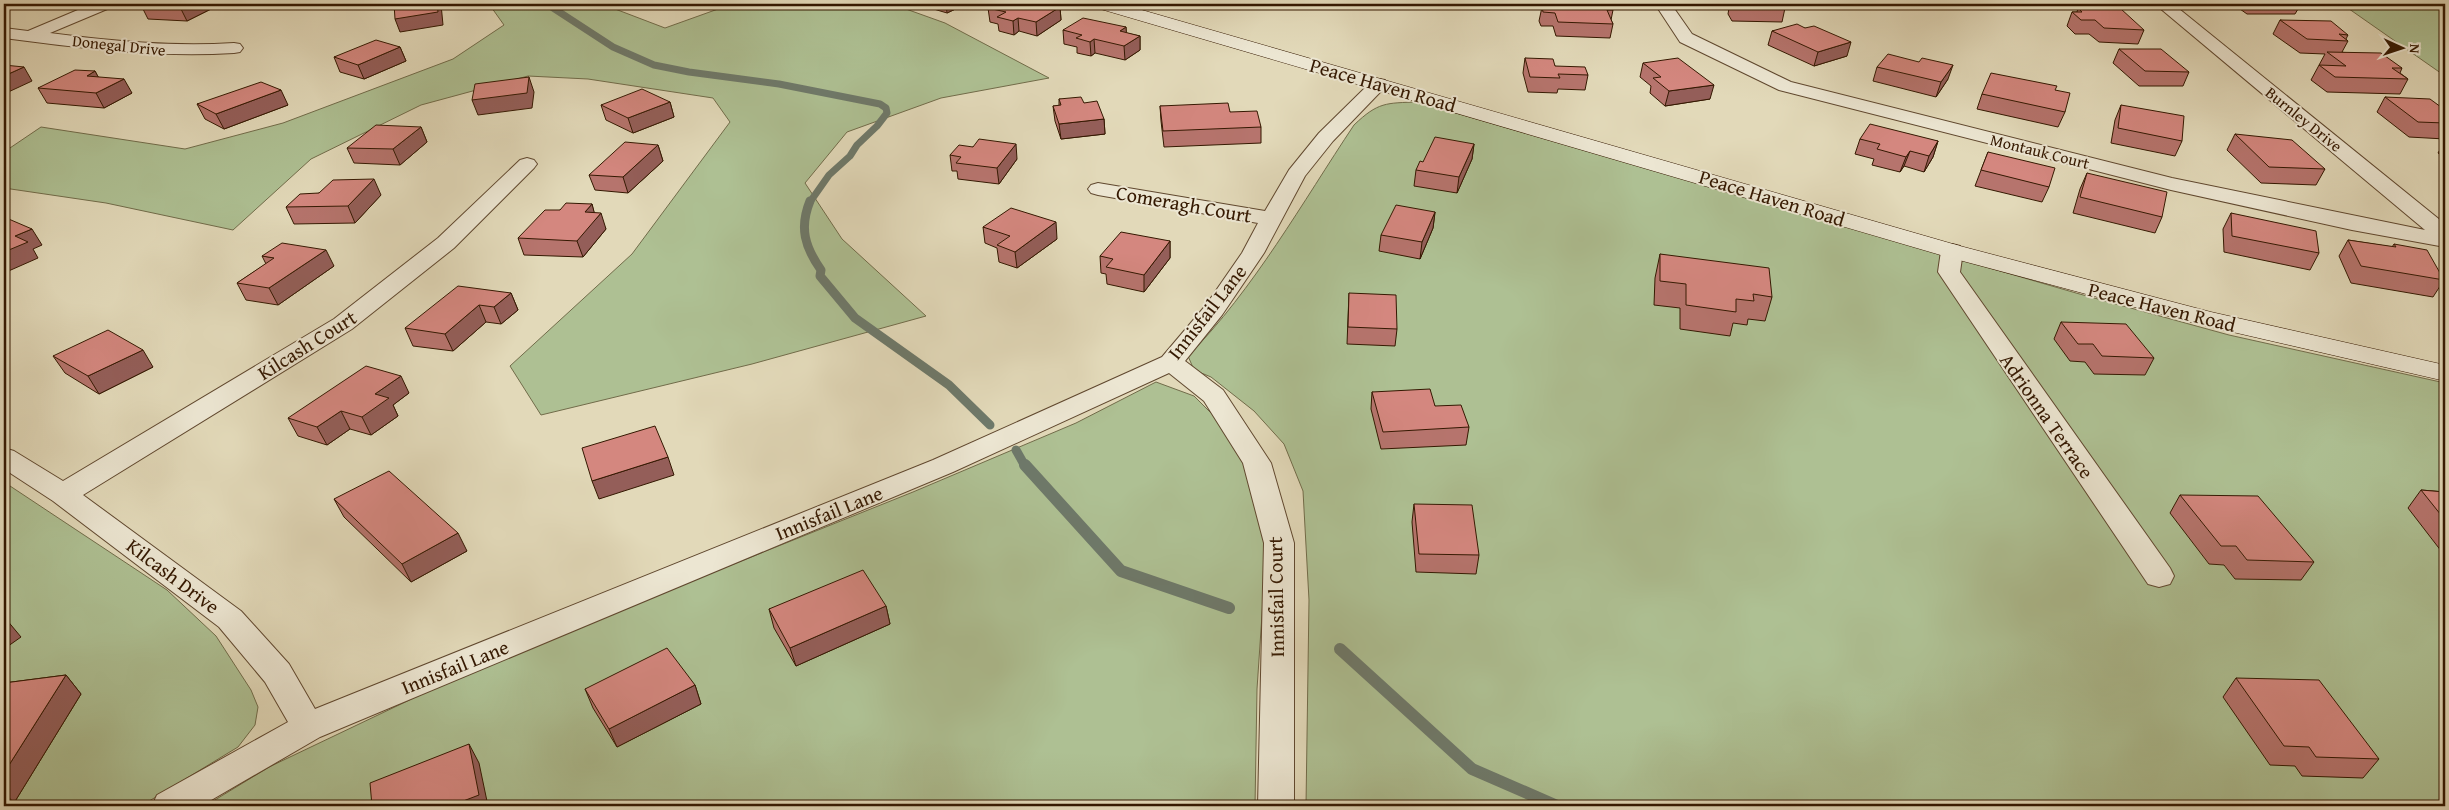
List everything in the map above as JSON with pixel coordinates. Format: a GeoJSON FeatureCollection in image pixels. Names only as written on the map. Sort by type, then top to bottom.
{"type":"FeatureCollection","features":[{"type":"Feature","properties":{"kind":"main road","name":"Peace Haven Road"},"geometry":{"type":"LineString","coordinates":[[1103,4],[1952,251],[2207,320],[2445,373]]}},
{"type":"Feature","properties":{"kind":"street"},"geometry":{"type":"LineString","coordinates":[[31,35],[106,4]]}},
{"type":"Feature","properties":{"kind":"street","name":"Montauk Court"},"geometry":{"type":"LineString","coordinates":[[1662,4],[1686,38],[1785,86],[2171,184],[2352,223],[2445,240]]}},
{"type":"Feature","properties":{"kind":"street","name":"Burnley Drive"},"geometry":{"type":"LineString","coordinates":[[2163,4],[2445,235]]}},
{"type":"Feature","properties":{"kind":"street","name":"Donegal Drive"},"geometry":{"type":"LineString","coordinates":[[4,32],[127,48],[189,51],[234,48]]}},
{"type":"Feature","properties":{"kind":"street","name":"Innisfail Lane"},"geometry":{"type":"LineString","coordinates":[[170,806],[308,727],[943,466],[1172,362],[1231,286],[1253,253],[1270,218],[1296,174],[1326,137],[1379,84]]}},
{"type":"Feature","properties":{"kind":"street","name":"Kilcash Court"},"geometry":{"type":"LineString","coordinates":[[63,494],[343,324],[446,243],[527,164]]}},
{"type":"Feature","properties":{"kind":"street","name":"Comeragh Court"},"geometry":{"type":"LineString","coordinates":[[1098,189],[1270,218]]}},
{"type":"Feature","properties":{"kind":"street","name":"Adrionna Terrace"},"geometry":{"type":"LineString","coordinates":[[1952,251],[1949,272],[2159,576]]}},
{"type":"Feature","properties":{"kind":"street","name":"Innisfail Court"},"geometry":{"type":"LineString","coordinates":[[1172,362],[1214,396],[1257,463],[1279,544],[1276,806]]}},
{"type":"Feature","properties":{"kind":"street","name":"Kilcash Drive"},"geometry":{"type":"LineString","coordinates":[[4,458],[63,494],[230,619],[277,674],[308,727]]}},
{"type":"Feature","properties":{"kind":"green space"},"geometry":{"type":"Polygon","coordinates":[[[489,4],[602,4],[665,28],[732,4],[892,4],[945,23],[1049,78],[941,98],[847,132],[805,183],[842,239],[926,316],[752,364],[541,415],[510,366],[632,254],[730,122],[713,98],[588,79],[528,76],[421,105],[311,159],[233,230],[106,203],[4,188],[4,152],[41,127],[185,149],[283,123],[453,59],[504,25],[489,4]]]}},
{"type":"Feature","properties":{"kind":"green space"},"geometry":{"type":"Polygon","coordinates":[[[2342,4],[2445,4],[2445,76],[2342,4]]]}},
{"type":"Feature","properties":{"kind":"green space"},"geometry":{"type":"Polygon","coordinates":[[[1418,102],[2076,293],[2229,335],[2445,383],[2445,806],[1306,806],[1309,600],[1303,491],[1284,444],[1254,411],[1211,377],[1194,370],[1188,356],[1212,330],[1256,274],[1354,125],[1362,117],[1383,105],[1418,102]]]}},
{"type":"Feature","properties":{"kind":"green space"},"geometry":{"type":"Polygon","coordinates":[[[1156,382],[1194,396],[1225,427],[1245,458],[1264,517],[1265,570],[1257,689],[1255,806],[205,806],[269,767],[487,663],[913,492],[1076,423],[1156,382]]]}},
{"type":"Feature","properties":{"kind":"green space"},"geometry":{"type":"Polygon","coordinates":[[[4,482],[167,590],[216,636],[251,690],[258,707],[255,725],[238,747],[141,806],[4,806],[4,482]]]}},
{"type":"Feature","properties":{"kind":"building"},"geometry":{"type":"Polygon","coordinates":[[[187,4],[180,7],[141,5],[187,4]]]}},
{"type":"Feature","properties":{"kind":"building"},"geometry":{"type":"Polygon","coordinates":[[[394,4],[437,4],[438,12],[395,19],[394,4]]]}},
{"type":"Feature","properties":{"kind":"building"},"geometry":{"type":"Polygon","coordinates":[[[996,4],[1045,4],[1060,7],[1036,22],[1018,18],[1013,21],[997,17],[1006,12],[988,8],[996,4]]]}},
{"type":"Feature","properties":{"kind":"building"},"geometry":{"type":"Polygon","coordinates":[[[1553,4],[1611,4],[1613,10],[1607,10],[1613,24],[1558,22],[1555,13],[1543,12],[1542,7],[1554,7],[1553,4]]]}},
{"type":"Feature","properties":{"kind":"building"},"geometry":{"type":"Polygon","coordinates":[[[1733,4],[1782,4],[1785,8],[1735,7],[1733,4]]]}},
{"type":"Feature","properties":{"kind":"building"},"geometry":{"type":"Polygon","coordinates":[[[2078,8],[2121,9],[2144,30],[2104,28],[2095,20],[2081,20],[2072,12],[2082,12],[2078,8]]]}},
{"type":"Feature","properties":{"kind":"building"},"geometry":{"type":"Polygon","coordinates":[[[1083,18],[1126,27],[1120,31],[1140,36],[1124,46],[1094,39],[1090,42],[1076,38],[1082,35],[1063,30],[1083,18]]]}},
{"type":"Feature","properties":{"kind":"building"},"geometry":{"type":"Polygon","coordinates":[[[2280,20],[2331,21],[2348,35],[2339,34],[2348,41],[2307,39],[2280,20]]]}},
{"type":"Feature","properties":{"kind":"building"},"geometry":{"type":"Polygon","coordinates":[[[1797,24],[1805,28],[1814,26],[1851,42],[1818,52],[1772,31],[1797,24]]]}},
{"type":"Feature","properties":{"kind":"building"},"geometry":{"type":"Polygon","coordinates":[[[376,40],[400,47],[358,65],[334,57],[376,40]]]}},
{"type":"Feature","properties":{"kind":"building"},"geometry":{"type":"Polygon","coordinates":[[[2119,49],[2161,49],[2189,72],[2145,71],[2119,49]]]}},
{"type":"Feature","properties":{"kind":"building"},"geometry":{"type":"Polygon","coordinates":[[[2327,52],[2381,53],[2402,68],[2392,68],[2408,79],[2335,77],[2319,65],[2346,66],[2327,52]]]}},
{"type":"Feature","properties":{"kind":"building"},"geometry":{"type":"Polygon","coordinates":[[[1888,54],[1919,62],[1922,58],[1953,65],[1941,82],[1877,67],[1888,54]]]}},
{"type":"Feature","properties":{"kind":"building"},"geometry":{"type":"Polygon","coordinates":[[[1525,58],[1553,59],[1555,66],[1585,67],[1588,75],[1558,74],[1560,78],[1530,77],[1525,58]]]}},
{"type":"Feature","properties":{"kind":"building"},"geometry":{"type":"Polygon","coordinates":[[[1678,58],[1714,85],[1669,91],[1653,78],[1661,77],[1643,63],[1678,58]]]}},
{"type":"Feature","properties":{"kind":"building"},"geometry":{"type":"Polygon","coordinates":[[[4,65],[24,67],[4,76],[4,65]]]}},
{"type":"Feature","properties":{"kind":"building"},"geometry":{"type":"Polygon","coordinates":[[[75,70],[95,71],[87,76],[124,79],[96,93],[38,88],[75,70]]]}},
{"type":"Feature","properties":{"kind":"building"},"geometry":{"type":"Polygon","coordinates":[[[1991,73],[2057,86],[2055,90],[2070,93],[2065,112],[1982,94],[1991,73]]]}},
{"type":"Feature","properties":{"kind":"building"},"geometry":{"type":"Polygon","coordinates":[[[529,77],[527,93],[472,100],[475,84],[529,77]]]}},
{"type":"Feature","properties":{"kind":"building"},"geometry":{"type":"Polygon","coordinates":[[[261,82],[281,90],[216,114],[197,104],[261,82]]]}},
{"type":"Feature","properties":{"kind":"building"},"geometry":{"type":"Polygon","coordinates":[[[642,89],[670,102],[628,118],[601,105],[642,89]]]}},
{"type":"Feature","properties":{"kind":"building"},"geometry":{"type":"Polygon","coordinates":[[[1081,97],[1084,103],[1097,101],[1104,119],[1059,124],[1053,106],[1061,105],[1059,99],[1081,97]]]}},
{"type":"Feature","properties":{"kind":"building"},"geometry":{"type":"Polygon","coordinates":[[[2385,97],[2430,99],[2445,110],[2445,123],[2418,122],[2385,97]]]}},
{"type":"Feature","properties":{"kind":"building"},"geometry":{"type":"Polygon","coordinates":[[[1228,103],[1230,112],[1257,111],[1261,127],[1163,131],[1160,106],[1228,103]]]}},
{"type":"Feature","properties":{"kind":"building"},"geometry":{"type":"Polygon","coordinates":[[[2121,105],[2184,116],[2182,141],[2118,128],[2121,105]]]}},
{"type":"Feature","properties":{"kind":"building"},"geometry":{"type":"Polygon","coordinates":[[[1870,124],[1938,141],[1929,156],[1910,151],[1906,157],[1877,149],[1880,144],[1860,139],[1870,124]]]}},
{"type":"Feature","properties":{"kind":"building"},"geometry":{"type":"Polygon","coordinates":[[[376,125],[421,127],[393,149],[347,148],[376,125]]]}},
{"type":"Feature","properties":{"kind":"building"},"geometry":{"type":"Polygon","coordinates":[[[2235,134],[2292,140],[2325,169],[2269,167],[2235,134]]]}},
{"type":"Feature","properties":{"kind":"building"},"geometry":{"type":"Polygon","coordinates":[[[1435,137],[1474,144],[1459,177],[1416,170],[1420,161],[1423,162],[1435,137]]]}},
{"type":"Feature","properties":{"kind":"building"},"geometry":{"type":"Polygon","coordinates":[[[979,139],[1016,144],[997,168],[956,163],[961,157],[950,155],[959,145],[973,147],[979,139]]]}},
{"type":"Feature","properties":{"kind":"building"},"geometry":{"type":"Polygon","coordinates":[[[625,142],[658,145],[623,177],[589,175],[625,142]]]}},
{"type":"Feature","properties":{"kind":"building"},"geometry":{"type":"Polygon","coordinates":[[[1988,152],[2055,168],[2049,187],[1981,170],[1988,152]]]}},
{"type":"Feature","properties":{"kind":"building"},"geometry":{"type":"Polygon","coordinates":[[[2087,173],[2167,192],[2162,217],[2080,197],[2087,173]]]}},
{"type":"Feature","properties":{"kind":"building"},"geometry":{"type":"Polygon","coordinates":[[[374,179],[348,206],[286,207],[300,194],[319,193],[333,180],[374,179]]]}},
{"type":"Feature","properties":{"kind":"building"},"geometry":{"type":"Polygon","coordinates":[[[566,203],[592,204],[585,212],[601,213],[577,241],[518,238],[545,210],[560,210],[566,203]]]}},
{"type":"Feature","properties":{"kind":"building"},"geometry":{"type":"Polygon","coordinates":[[[1396,205],[1435,212],[1422,242],[1381,235],[1396,205]]]}},
{"type":"Feature","properties":{"kind":"building"},"geometry":{"type":"Polygon","coordinates":[[[1011,208],[1056,222],[1015,252],[997,245],[1010,236],[983,227],[1011,208]]]}},
{"type":"Feature","properties":{"kind":"building"},"geometry":{"type":"Polygon","coordinates":[[[2231,213],[2316,231],[2319,253],[2232,236],[2231,213]]]}},
{"type":"Feature","properties":{"kind":"building"},"geometry":{"type":"Polygon","coordinates":[[[4,217],[32,229],[15,236],[28,242],[4,252],[4,217]]]}},
{"type":"Feature","properties":{"kind":"building"},"geometry":{"type":"Polygon","coordinates":[[[1121,232],[1170,241],[1144,275],[1106,267],[1113,259],[1100,256],[1121,232]]]}},
{"type":"Feature","properties":{"kind":"building"},"geometry":{"type":"Polygon","coordinates":[[[2348,240],[2396,247],[2394,244],[2427,250],[2444,280],[2361,266],[2348,240]]]}},
{"type":"Feature","properties":{"kind":"building"},"geometry":{"type":"Polygon","coordinates":[[[282,243],[326,250],[269,288],[237,283],[274,258],[262,256],[282,243]]]}},
{"type":"Feature","properties":{"kind":"building"},"geometry":{"type":"Polygon","coordinates":[[[1660,254],[1769,268],[1772,297],[1753,294],[1754,301],[1736,299],[1736,312],[1686,305],[1686,284],[1660,281],[1660,254]]]}},
{"type":"Feature","properties":{"kind":"building"},"geometry":{"type":"Polygon","coordinates":[[[458,286],[511,293],[494,307],[479,305],[445,334],[405,328],[458,286]]]}},
{"type":"Feature","properties":{"kind":"building"},"geometry":{"type":"Polygon","coordinates":[[[1349,293],[1396,295],[1397,329],[1348,327],[1349,293]]]}},
{"type":"Feature","properties":{"kind":"building"},"geometry":{"type":"Polygon","coordinates":[[[2061,322],[2126,324],[2154,358],[2102,356],[2093,344],[2078,344],[2061,322]]]}},
{"type":"Feature","properties":{"kind":"building"},"geometry":{"type":"Polygon","coordinates":[[[108,330],[143,350],[88,376],[53,356],[108,330]]]}},
{"type":"Feature","properties":{"kind":"building"},"geometry":{"type":"Polygon","coordinates":[[[366,366],[401,376],[375,394],[389,398],[362,417],[341,411],[317,427],[288,418],[366,366]]]}},
{"type":"Feature","properties":{"kind":"building"},"geometry":{"type":"Polygon","coordinates":[[[1430,389],[1435,406],[1461,405],[1469,427],[1383,432],[1372,392],[1430,389]]]}},
{"type":"Feature","properties":{"kind":"building"},"geometry":{"type":"Polygon","coordinates":[[[655,426],[668,457],[592,481],[582,448],[655,426]]]}},
{"type":"Feature","properties":{"kind":"building"},"geometry":{"type":"Polygon","coordinates":[[[389,471],[458,533],[402,564],[334,499],[389,471]]]}},
{"type":"Feature","properties":{"kind":"building"},"geometry":{"type":"Polygon","coordinates":[[[2421,490],[2445,492],[2445,520],[2421,490]]]}},
{"type":"Feature","properties":{"kind":"building"},"geometry":{"type":"Polygon","coordinates":[[[2180,495],[2258,496],[2314,562],[2247,560],[2236,546],[2221,546],[2180,495]]]}},
{"type":"Feature","properties":{"kind":"building"},"geometry":{"type":"Polygon","coordinates":[[[1414,504],[1472,505],[1479,555],[1419,554],[1414,504]]]}},
{"type":"Feature","properties":{"kind":"building"},"geometry":{"type":"Polygon","coordinates":[[[863,570],[886,606],[790,648],[769,609],[863,570]]]}},
{"type":"Feature","properties":{"kind":"building"},"geometry":{"type":"Polygon","coordinates":[[[667,648],[695,685],[609,729],[585,689],[667,648]]]}},
{"type":"Feature","properties":{"kind":"building"},"geometry":{"type":"Polygon","coordinates":[[[66,675],[4,773],[4,683],[66,675]]]}},
{"type":"Feature","properties":{"kind":"building"},"geometry":{"type":"Polygon","coordinates":[[[2236,678],[2319,680],[2379,759],[2316,757],[2309,747],[2284,746],[2236,678]]]}},
{"type":"Feature","properties":{"kind":"building"},"geometry":{"type":"Polygon","coordinates":[[[469,744],[479,795],[450,806],[372,806],[370,783],[469,744]]]}},
{"type":"Feature","properties":{"kind":"waterway"},"geometry":{"type":"LineString","coordinates":[[547,4],[613,47],[654,65],[689,72],[779,84],[880,104],[886,108],[887,113],[877,126],[857,145],[850,156],[829,175],[810,202]]}},
{"type":"Feature","properties":{"kind":"waterway"},"geometry":{"type":"LineString","coordinates":[[810,201],[805,220],[805,237],[815,262],[821,270],[820,276],[855,318],[949,385],[990,425]]}},
{"type":"Feature","properties":{"kind":"waterway"},"geometry":{"type":"LineString","coordinates":[[1016,450],[1025,466]]}},
{"type":"Feature","properties":{"kind":"waterway"},"geometry":{"type":"LineString","coordinates":[[1025,465],[1121,571],[1229,608]]}},
{"type":"Feature","properties":{"kind":"waterway"},"geometry":{"type":"LineString","coordinates":[[1340,649],[1472,769],[1557,806]]}}]}
